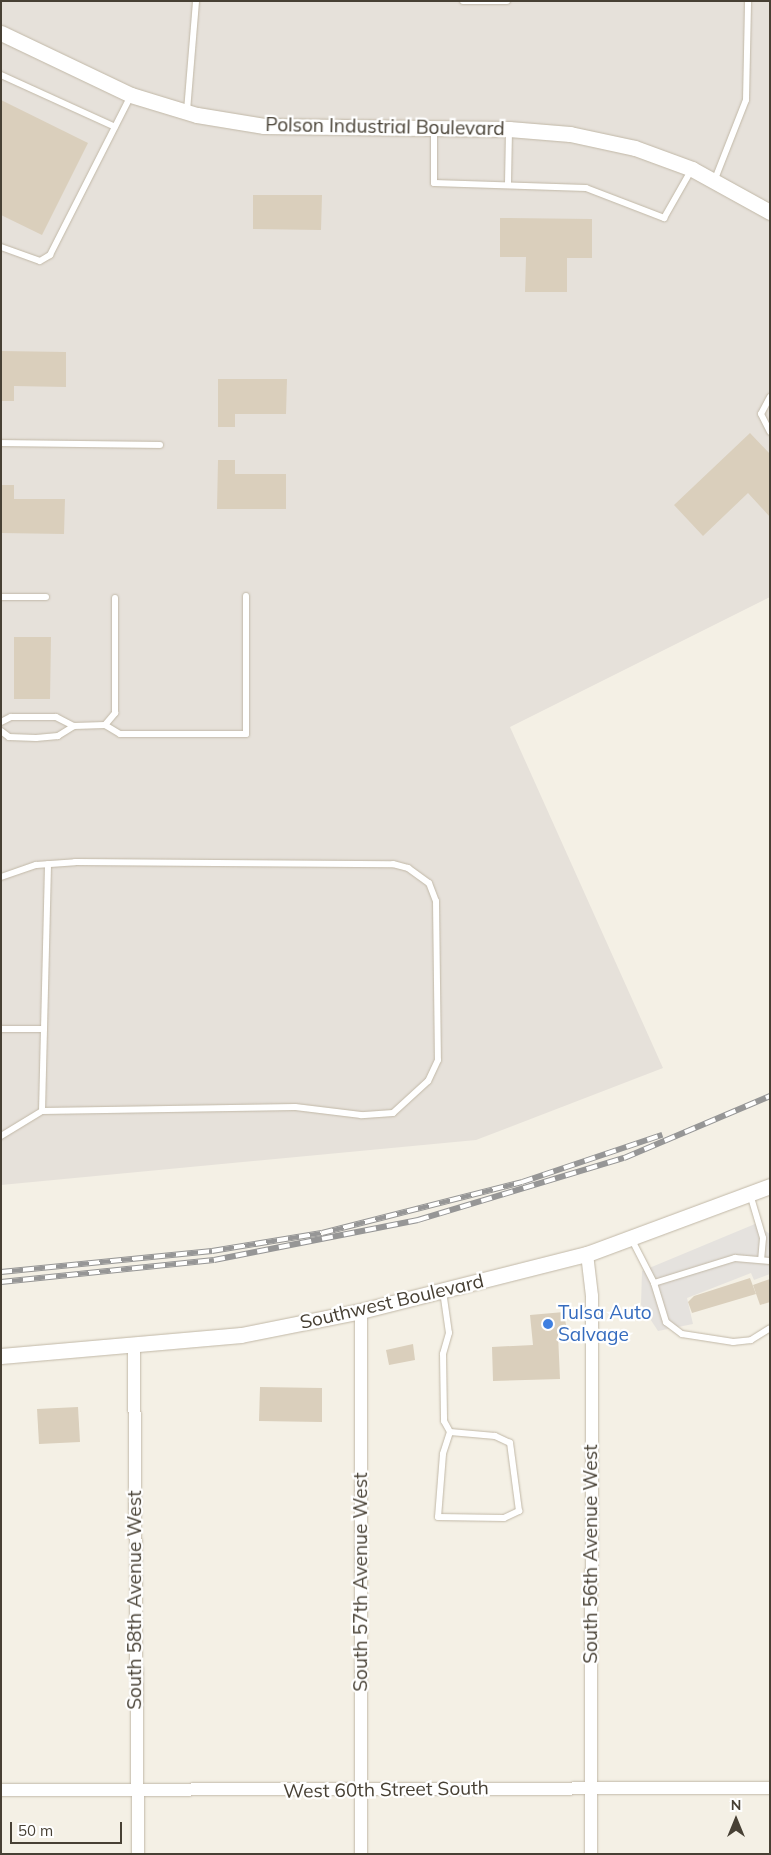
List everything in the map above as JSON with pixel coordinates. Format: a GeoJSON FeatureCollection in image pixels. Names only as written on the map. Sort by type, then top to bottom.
{"type":"FeatureCollection","features":[{"type":"Feature","properties":{"kind":"street","name":"Polson Industrial Boulevard"},"geometry":{"type":"LineString","coordinates":[[1,33],[131,95],[186,112],[264,126],[509,129],[598,139],[692,169],[715,179],[770,212]]}},
{"type":"Feature","properties":{"kind":"street","name":"Southwest Boulevard"},"geometry":{"type":"LineString","coordinates":[[1,1356],[134,1346],[241,1334],[361,1311],[587,1254],[632,1240],[770,1186]]}},
{"type":"Feature","properties":{"kind":"street","name":"South 56th Avenue West"},"geometry":{"type":"LineString","coordinates":[[587,1254],[592,1296],[591,1854]]}},
{"type":"Feature","properties":{"kind":"street","name":"South 57th Avenue West"},"geometry":{"type":"LineString","coordinates":[[361,1311],[361,1854]]}},
{"type":"Feature","properties":{"kind":"street","name":"South 58th Avenue West"},"geometry":{"type":"LineString","coordinates":[[134,1346],[138,1854]]}},
{"type":"Feature","properties":{"kind":"street","name":"West 60th Street South"},"geometry":{"type":"LineString","coordinates":[[1,1790],[361,1791],[590,1786],[770,1788]]}},
{"type":"Feature","properties":{"kind":"lane"},"geometry":{"type":"LineString","coordinates":[[186,112],[196,1]]}},
{"type":"Feature","properties":{"kind":"lane"},"geometry":{"type":"LineString","coordinates":[[464,1],[507,1]]}},
{"type":"Feature","properties":{"kind":"lane"},"geometry":{"type":"LineString","coordinates":[[715,179],[746,100],[748,1]]}},
{"type":"Feature","properties":{"kind":"lane"},"geometry":{"type":"LineString","coordinates":[[1,74],[115,127]]}},
{"type":"Feature","properties":{"kind":"lane"},"geometry":{"type":"LineString","coordinates":[[1,247],[40,261],[50,255],[131,95]]}},
{"type":"Feature","properties":{"kind":"lane"},"geometry":{"type":"LineString","coordinates":[[434,128],[434,183],[508,183],[586,188],[664,218],[692,169]]}},
{"type":"Feature","properties":{"kind":"lane"},"geometry":{"type":"LineString","coordinates":[[508,183],[509,129]]}},
{"type":"Feature","properties":{"kind":"lane"},"geometry":{"type":"LineString","coordinates":[[770,397],[761,414],[770,432]]}},
{"type":"Feature","properties":{"kind":"lane"},"geometry":{"type":"LineString","coordinates":[[1,443],[160,445]]}},
{"type":"Feature","properties":{"kind":"lane"},"geometry":{"type":"LineString","coordinates":[[1,722],[11,717],[56,718],[74,726],[105,725],[120,734],[246,734],[246,596]]}},
{"type":"Feature","properties":{"kind":"lane"},"geometry":{"type":"LineString","coordinates":[[1,597],[46,598]]}},
{"type":"Feature","properties":{"kind":"lane"},"geometry":{"type":"LineString","coordinates":[[105,725],[115,713],[115,598]]}},
{"type":"Feature","properties":{"kind":"lane"},"geometry":{"type":"LineString","coordinates":[[1,731],[9,738],[36,738],[58,736],[74,726]]}},
{"type":"Feature","properties":{"kind":"lane"},"geometry":{"type":"LineString","coordinates":[[1,876],[48,864],[383,864],[408,868],[429,884],[436,901],[438,1060],[428,1082],[393,1113],[361,1115],[296,1108],[42,1111],[1,1136]]}},
{"type":"Feature","properties":{"kind":"lane"},"geometry":{"type":"LineString","coordinates":[[42,1111],[48,864]]}},
{"type":"Feature","properties":{"kind":"lane"},"geometry":{"type":"LineString","coordinates":[[1,1029],[44,1030]]}},
{"type":"Feature","properties":{"kind":"lane"},"geometry":{"type":"LineString","coordinates":[[750,1194],[763,1238],[761,1259]]}},
{"type":"Feature","properties":{"kind":"lane"},"geometry":{"type":"LineString","coordinates":[[632,1240],[654,1283],[666,1322],[682,1334],[734,1342],[751,1340],[770,1328]]}},
{"type":"Feature","properties":{"kind":"lane"},"geometry":{"type":"LineString","coordinates":[[654,1283],[736,1258],[770,1261]]}},
{"type":"Feature","properties":{"kind":"lane"},"geometry":{"type":"LineString","coordinates":[[442,1290],[449,1333],[443,1354],[444,1420],[450,1432],[443,1454],[438,1516],[504,1518],[518,1511],[510,1443],[495,1436],[450,1432]]}},
{"type":"Feature","properties":{"kind":"shaded area"},"geometry":{"type":"Polygon","coordinates":[[[1,1],[770,1],[770,597],[510,727],[663,1068],[476,1140],[1,1185],[1,1]]]}},
{"type":"Feature","properties":{"kind":"shaded area"},"geometry":{"type":"Polygon","coordinates":[[[755,1224],[770,1234],[770,1274],[754,1280],[751,1273],[687,1298],[693,1324],[658,1331],[641,1305],[642,1271],[755,1224]]]}},
{"type":"Feature","properties":{"kind":"building"},"geometry":{"type":"Polygon","coordinates":[[[1,100],[88,143],[42,235],[1,215],[1,100]]]}},
{"type":"Feature","properties":{"kind":"building"},"geometry":{"type":"Polygon","coordinates":[[[253,195],[322,195],[321,230],[253,229],[253,195]]]}},
{"type":"Feature","properties":{"kind":"building"},"geometry":{"type":"Polygon","coordinates":[[[500,218],[592,219],[592,258],[567,258],[567,292],[525,292],[526,257],[500,257],[500,218]]]}},
{"type":"Feature","properties":{"kind":"building"},"geometry":{"type":"Polygon","coordinates":[[[1,351],[66,352],[66,387],[14,386],[14,401],[1,401],[1,351]]]}},
{"type":"Feature","properties":{"kind":"building"},"geometry":{"type":"Polygon","coordinates":[[[218,379],[287,379],[286,414],[235,414],[235,427],[218,427],[218,379]]]}},
{"type":"Feature","properties":{"kind":"building"},"geometry":{"type":"Polygon","coordinates":[[[750,433],[770,454],[770,517],[748,493],[703,536],[674,505],[750,433]]]}},
{"type":"Feature","properties":{"kind":"building"},"geometry":{"type":"Polygon","coordinates":[[[218,460],[235,460],[235,474],[286,474],[286,509],[217,509],[218,460]]]}},
{"type":"Feature","properties":{"kind":"building"},"geometry":{"type":"Polygon","coordinates":[[[1,485],[14,485],[14,499],[65,499],[64,534],[1,533],[1,485]]]}},
{"type":"Feature","properties":{"kind":"building"},"geometry":{"type":"Polygon","coordinates":[[[14,637],[51,637],[50,699],[14,699],[14,637]]]}},
{"type":"Feature","properties":{"kind":"building"},"geometry":{"type":"Polygon","coordinates":[[[750,1278],[756,1294],[692,1313],[688,1302],[694,1296],[750,1278]]]}},
{"type":"Feature","properties":{"kind":"building"},"geometry":{"type":"Polygon","coordinates":[[[770,1279],[770,1302],[760,1305],[753,1285],[770,1279]]]}},
{"type":"Feature","properties":{"kind":"building"},"geometry":{"type":"Polygon","coordinates":[[[564,1312],[567,1332],[558,1334],[560,1379],[493,1381],[492,1347],[533,1345],[530,1315],[564,1312]]]}},
{"type":"Feature","properties":{"kind":"building"},"geometry":{"type":"Polygon","coordinates":[[[413,1344],[415,1360],[389,1365],[386,1350],[413,1344]]]}},
{"type":"Feature","properties":{"kind":"building"},"geometry":{"type":"Polygon","coordinates":[[[260,1387],[322,1388],[322,1422],[259,1421],[260,1387]]]}},
{"type":"Feature","properties":{"kind":"building"},"geometry":{"type":"Polygon","coordinates":[[[78,1407],[80,1442],[39,1444],[37,1409],[78,1407]]]}},
{"type":"Feature","properties":{"kind":"railway"},"geometry":{"type":"LineString","coordinates":[[1,1282],[214,1260],[418,1220],[624,1158],[770,1096]]}},
{"type":"Feature","properties":{"kind":"railway"},"geometry":{"type":"LineString","coordinates":[[1,1272],[212,1251],[322,1233],[522,1182],[662,1135]]}},
{"type":"Feature","properties":{"kind":"place","name":"Tulsa Auto Salvage"},"geometry":{"type":"Point","coordinates":[548,1324]}}]}
